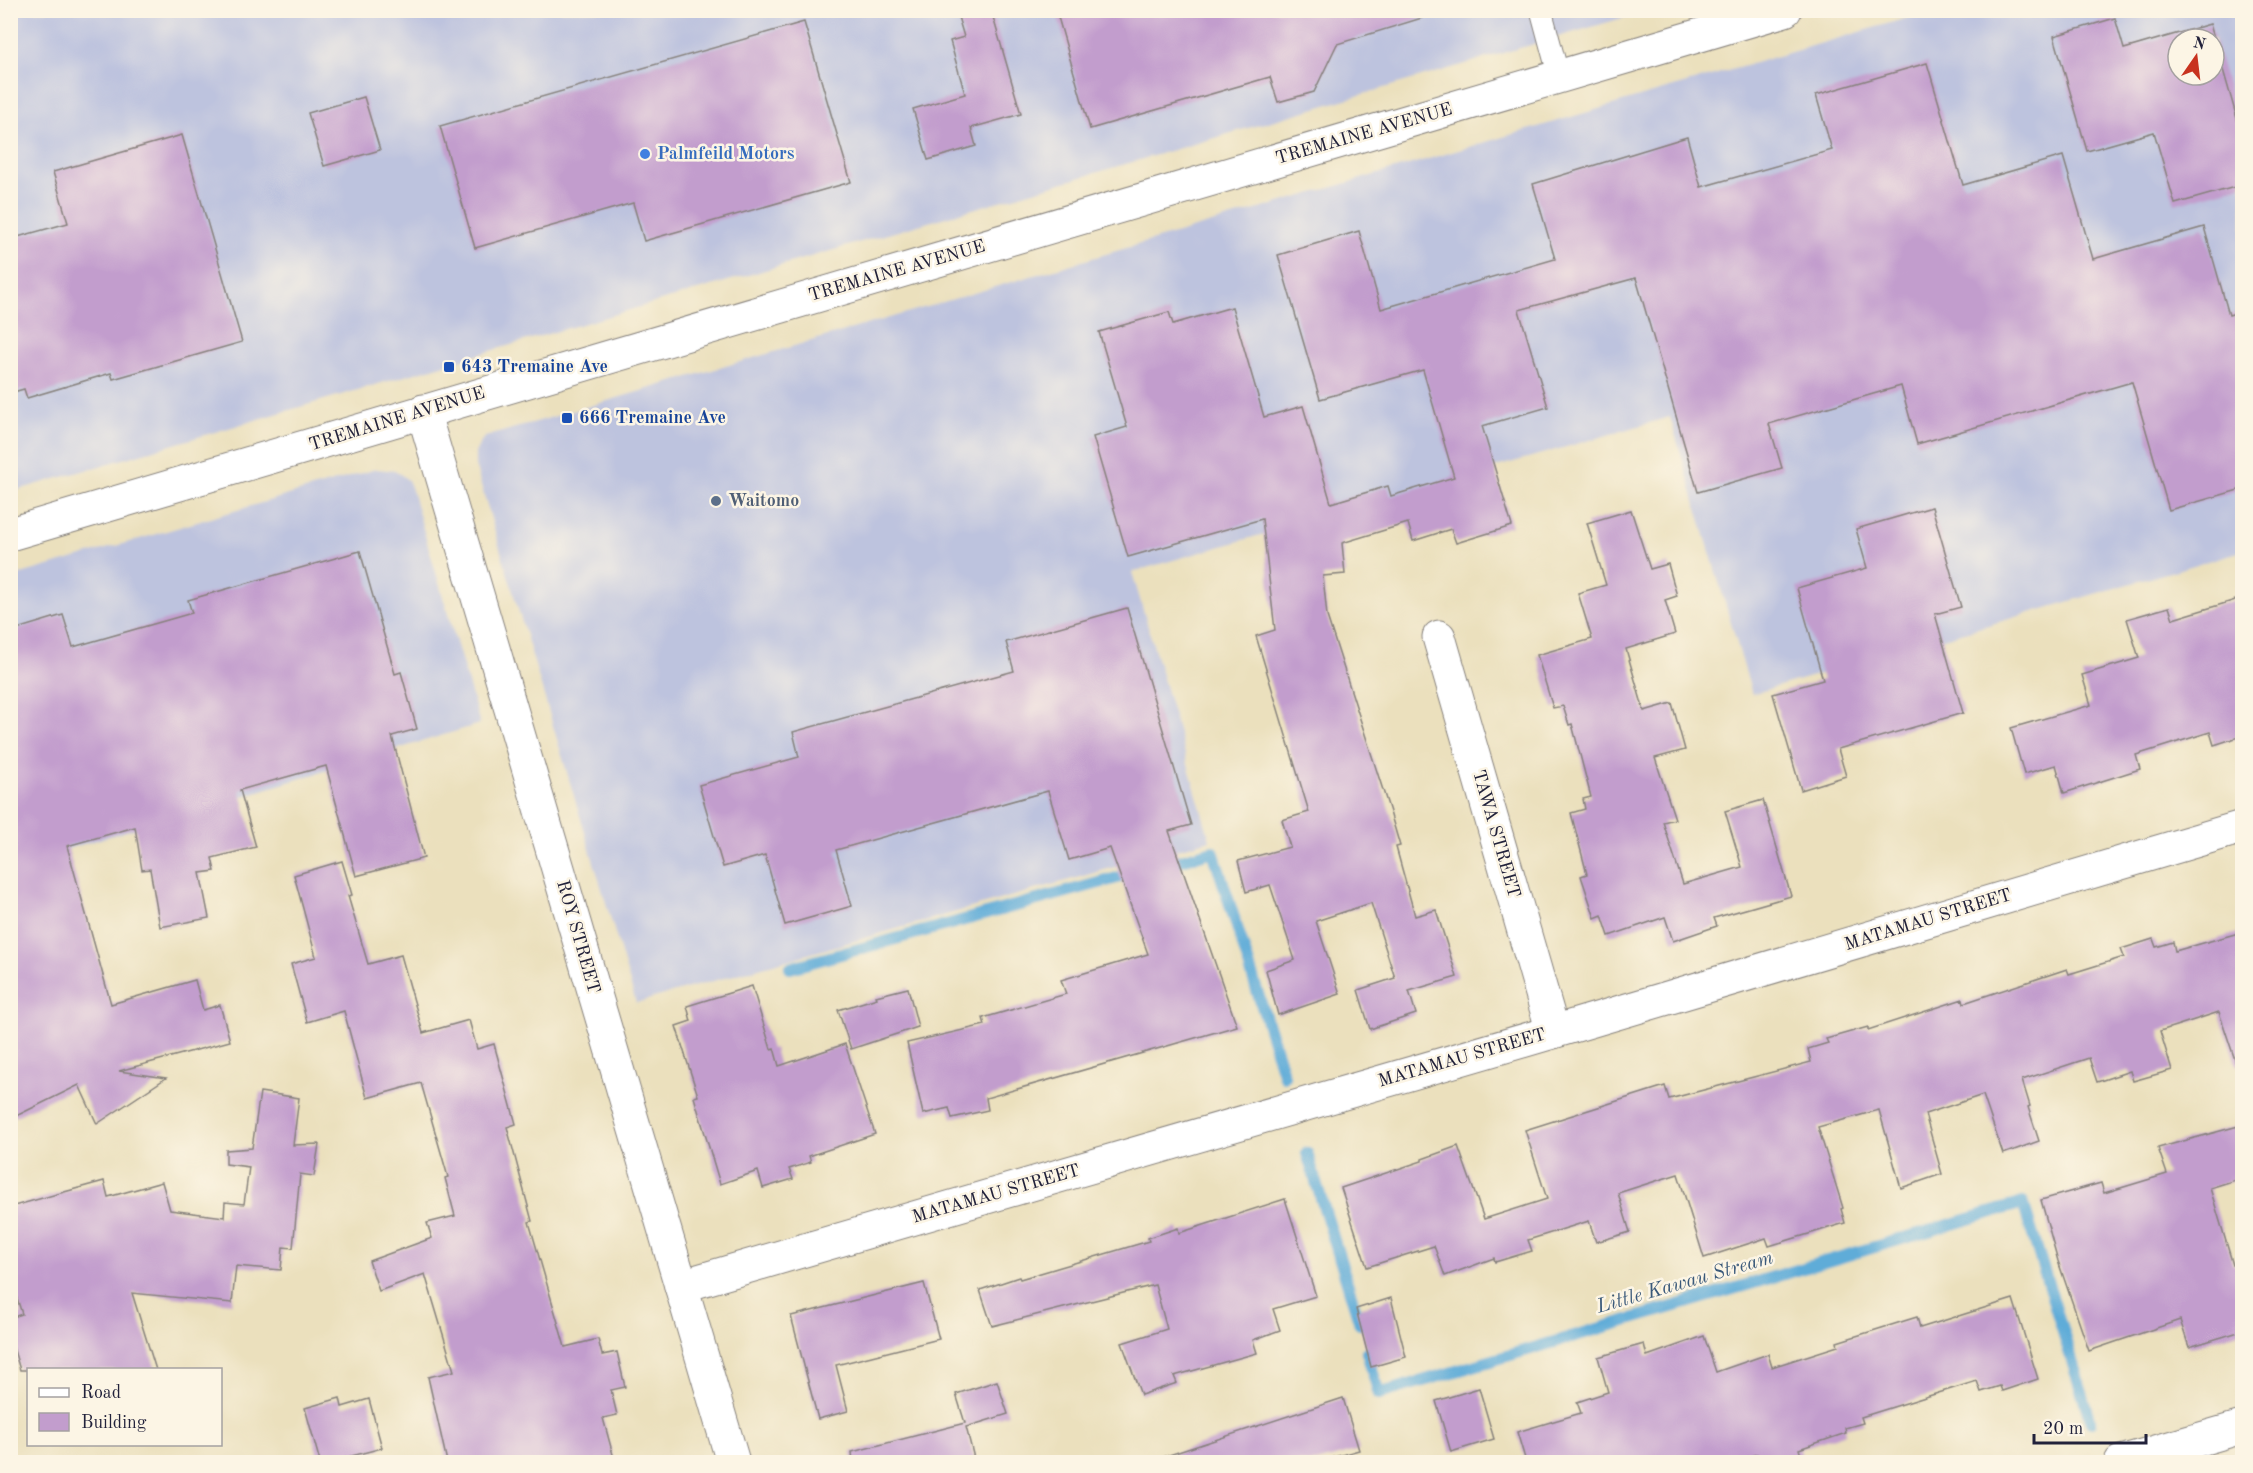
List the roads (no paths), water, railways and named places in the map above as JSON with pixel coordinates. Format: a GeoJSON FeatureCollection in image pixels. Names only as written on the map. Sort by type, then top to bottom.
{"type":"FeatureCollection","features":[{"type":"Feature","properties":{"kind":"street","name":"TREMAINE AVENUE"},"geometry":{"type":"LineString","coordinates":[[10,534],[1785,10]]}},
{"type":"Feature","properties":{"kind":"street","name":"ROY STREET"},"geometry":{"type":"LineString","coordinates":[[423,411],[733,1462]]}},
{"type":"Feature","properties":{"kind":"street","name":"TAWA STREET"},"geometry":{"type":"LineString","coordinates":[[1439,637],[1552,1032]]}},
{"type":"Feature","properties":{"kind":"street","name":"MATAMAU STREET"},"geometry":{"type":"LineString","coordinates":[[681,1286],[1552,1032],[2242,827]]}},
{"type":"Feature","properties":{"kind":"street"},"geometry":{"type":"LineString","coordinates":[[2121,1462],[2242,1427]]}},
{"type":"Feature","properties":{"kind":"lane"},"geometry":{"type":"LineString","coordinates":[[1541,10],[1559,77]]}},
{"type":"Feature","properties":{"kind":"waterway"},"geometry":{"type":"LineString","coordinates":[[1164,865],[1213,851],[1284,1076]]}},
{"type":"Feature","properties":{"kind":"waterway"},"geometry":{"type":"LineString","coordinates":[[790,968],[1135,873]]}},
{"type":"Feature","properties":{"kind":"waterway","name":"Little Kawau Stream"},"geometry":{"type":"LineString","coordinates":[[1307,1153],[1360,1324]]}},
{"type":"Feature","properties":{"kind":"waterway","name":"Little Kawau Stream"},"geometry":{"type":"LineString","coordinates":[[1367,1352],[1379,1394],[2023,1203],[2091,1422]]}},
{"type":"Feature","properties":{"kind":"place","name":"Palmfeild Motors"},"geometry":{"type":"Point","coordinates":[645,154]}},
{"type":"Feature","properties":{"kind":"place","name":"643 Tremaine Ave"},"geometry":{"type":"Point","coordinates":[449,367]}},
{"type":"Feature","properties":{"kind":"place","name":"666 Tremaine Ave"},"geometry":{"type":"Point","coordinates":[567,418]}},
{"type":"Feature","properties":{"kind":"place","name":"Waitomo"},"geometry":{"type":"Point","coordinates":[716,501]}}]}
